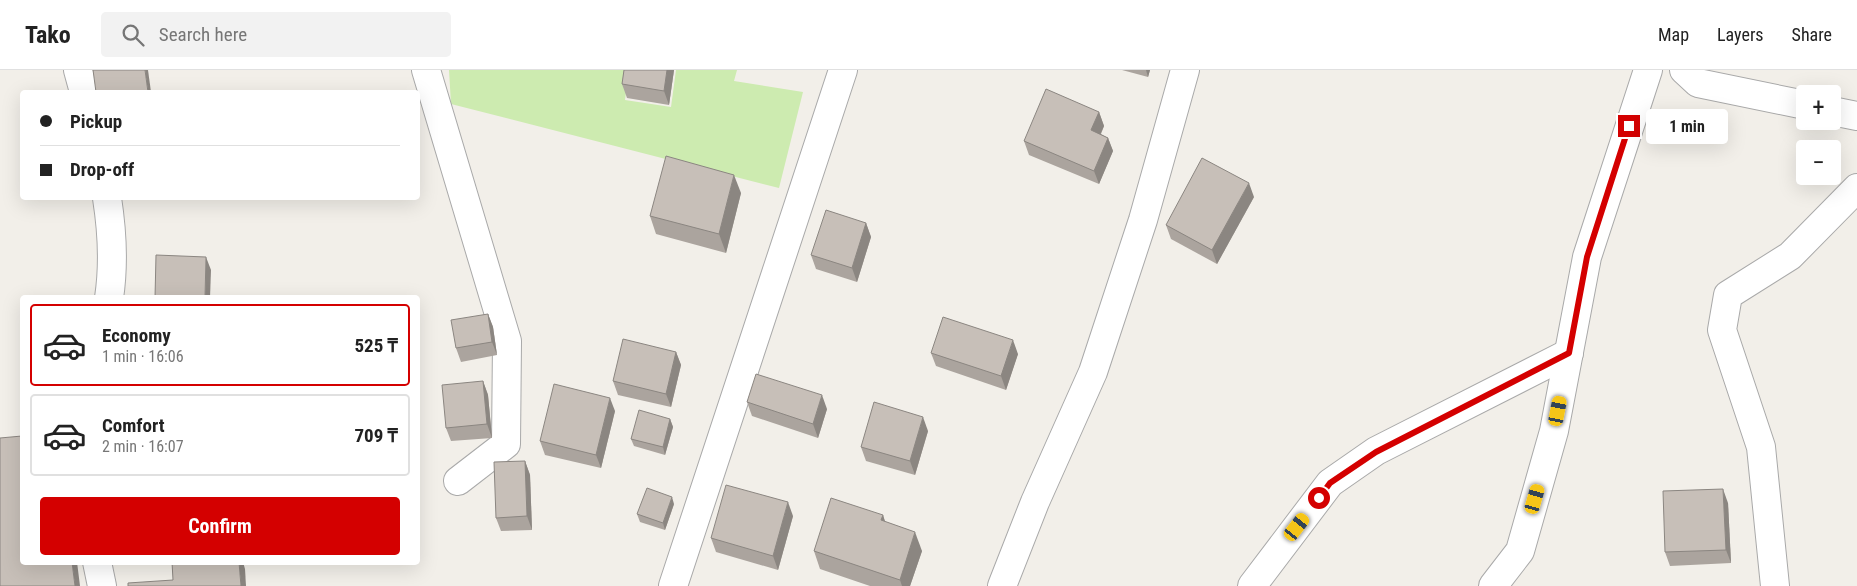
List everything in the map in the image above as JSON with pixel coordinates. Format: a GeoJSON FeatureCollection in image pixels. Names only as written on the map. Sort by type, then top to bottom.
{"type":"FeatureCollection","features":[{"type":"Feature","properties":{"kind":"street"},"geometry":{"type":"LineString","coordinates":[[78,70],[83,90]]}},
{"type":"Feature","properties":{"kind":"street"},"geometry":{"type":"LineString","coordinates":[[426,70],[507,342],[506,444],[458,481]]}},
{"type":"Feature","properties":{"kind":"street"},"geometry":{"type":"LineString","coordinates":[[673,586],[843,70]]}},
{"type":"Feature","properties":{"kind":"street"},"geometry":{"type":"LineString","coordinates":[[1002,586],[1035,502],[1093,372],[1143,220],[1186,70]]}},
{"type":"Feature","properties":{"kind":"street"},"geometry":{"type":"LineString","coordinates":[[1493,586],[1520,551],[1554,431],[1587,257],[1648,70]]}},
{"type":"Feature","properties":{"kind":"street"},"geometry":{"type":"LineString","coordinates":[[1684,70],[1698,83],[1796,103]]}},
{"type":"Feature","properties":{"kind":"street"},"geometry":{"type":"LineString","coordinates":[[1841,113],[1857,116]]}},
{"type":"Feature","properties":{"kind":"street"},"geometry":{"type":"LineString","coordinates":[[1775,586],[1761,448],[1722,330],[1728,295],[1790,256],[1857,188]]}},
{"type":"Feature","properties":{"kind":"street"},"geometry":{"type":"LineString","coordinates":[[107,200],[112,263],[110,295]]}},
{"type":"Feature","properties":{"kind":"street"},"geometry":{"type":"LineString","coordinates":[[1252,586],[1330,483],[1376,452],[1569,353]]}},
{"type":"Feature","properties":{"kind":"street"},"geometry":{"type":"LineString","coordinates":[[98,565],[102,586]]}},
{"type":"Feature","properties":{"kind":"green space"},"geometry":{"type":"Polygon","coordinates":[[[449,70],[629,70],[625,100],[671,107],[676,70],[737,70],[734,81],[803,92],[779,188],[451,104],[449,70]]]}},
{"type":"Feature","properties":{"kind":"building"},"geometry":{"type":"Polygon","coordinates":[[[93,70],[145,70],[148,90],[96,90],[93,70]]]}},
{"type":"Feature","properties":{"kind":"building"},"geometry":{"type":"Polygon","coordinates":[[[624,70],[667,70],[664,91],[622,84],[624,70]]]}},
{"type":"Feature","properties":{"kind":"building"},"geometry":{"type":"Polygon","coordinates":[[[1046,89],[1099,112],[1091,130],[1108,138],[1094,171],[1024,141],[1046,89]]]}},
{"type":"Feature","properties":{"kind":"building"},"geometry":{"type":"Polygon","coordinates":[[[666,156],[734,175],[719,234],[650,216],[666,156]]]}},
{"type":"Feature","properties":{"kind":"building"},"geometry":{"type":"Polygon","coordinates":[[[1202,158],[1249,183],[1212,250],[1166,225],[1202,158]]]}},
{"type":"Feature","properties":{"kind":"building"},"geometry":{"type":"Polygon","coordinates":[[[826,210],[866,223],[852,268],[811,255],[826,210]]]}},
{"type":"Feature","properties":{"kind":"building"},"geometry":{"type":"Polygon","coordinates":[[[156,255],[206,257],[205,295],[155,295],[156,255]]]}},
{"type":"Feature","properties":{"kind":"building"},"geometry":{"type":"Polygon","coordinates":[[[488,314],[492,342],[456,348],[451,320],[488,314]]]}},
{"type":"Feature","properties":{"kind":"building"},"geometry":{"type":"Polygon","coordinates":[[[943,317],[1013,340],[1001,376],[931,353],[943,317]]]}},
{"type":"Feature","properties":{"kind":"building"},"geometry":{"type":"Polygon","coordinates":[[[623,339],[676,352],[666,394],[613,381],[623,339]]]}},
{"type":"Feature","properties":{"kind":"building"},"geometry":{"type":"Polygon","coordinates":[[[756,374],[822,395],[813,424],[747,402],[756,374]]]}},
{"type":"Feature","properties":{"kind":"building"},"geometry":{"type":"Polygon","coordinates":[[[483,381],[487,424],[446,428],[442,385],[483,381]]]}},
{"type":"Feature","properties":{"kind":"building"},"geometry":{"type":"Polygon","coordinates":[[[554,384],[610,398],[596,455],[540,441],[554,384]]]}},
{"type":"Feature","properties":{"kind":"building"},"geometry":{"type":"Polygon","coordinates":[[[874,402],[923,417],[910,461],[861,447],[874,402]]]}},
{"type":"Feature","properties":{"kind":"building"},"geometry":{"type":"Polygon","coordinates":[[[639,410],[670,419],[663,447],[631,439],[639,410]]]}},
{"type":"Feature","properties":{"kind":"building"},"geometry":{"type":"Polygon","coordinates":[[[20,436],[20,565],[72,565],[75,586],[0,586],[0,438],[20,436]]]}},
{"type":"Feature","properties":{"kind":"building"},"geometry":{"type":"Polygon","coordinates":[[[525,461],[527,516],[496,518],[494,462],[525,461]]]}},
{"type":"Feature","properties":{"kind":"building"},"geometry":{"type":"Polygon","coordinates":[[[726,485],[788,502],[773,556],[711,538],[726,485]]]}},
{"type":"Feature","properties":{"kind":"building"},"geometry":{"type":"Polygon","coordinates":[[[647,488],[672,497],[663,523],[637,514],[647,488]]]}},
{"type":"Feature","properties":{"kind":"building"},"geometry":{"type":"Polygon","coordinates":[[[1723,489],[1726,550],[1665,552],[1663,491],[1723,489]]]}},
{"type":"Feature","properties":{"kind":"building"},"geometry":{"type":"Polygon","coordinates":[[[831,498],[883,515],[881,520],[915,532],[900,580],[814,551],[831,498]]]}},
{"type":"Feature","properties":{"kind":"building"},"geometry":{"type":"Polygon","coordinates":[[[172,565],[239,565],[241,586],[128,586],[128,583],[173,580],[172,565]]]}},
{"type":"Feature","properties":{"kind":"route"},"geometry":{"type":"LineString","coordinates":[[1319,498],[1330,483],[1376,452],[1569,353],[1587,257],[1629,126]]}}]}
